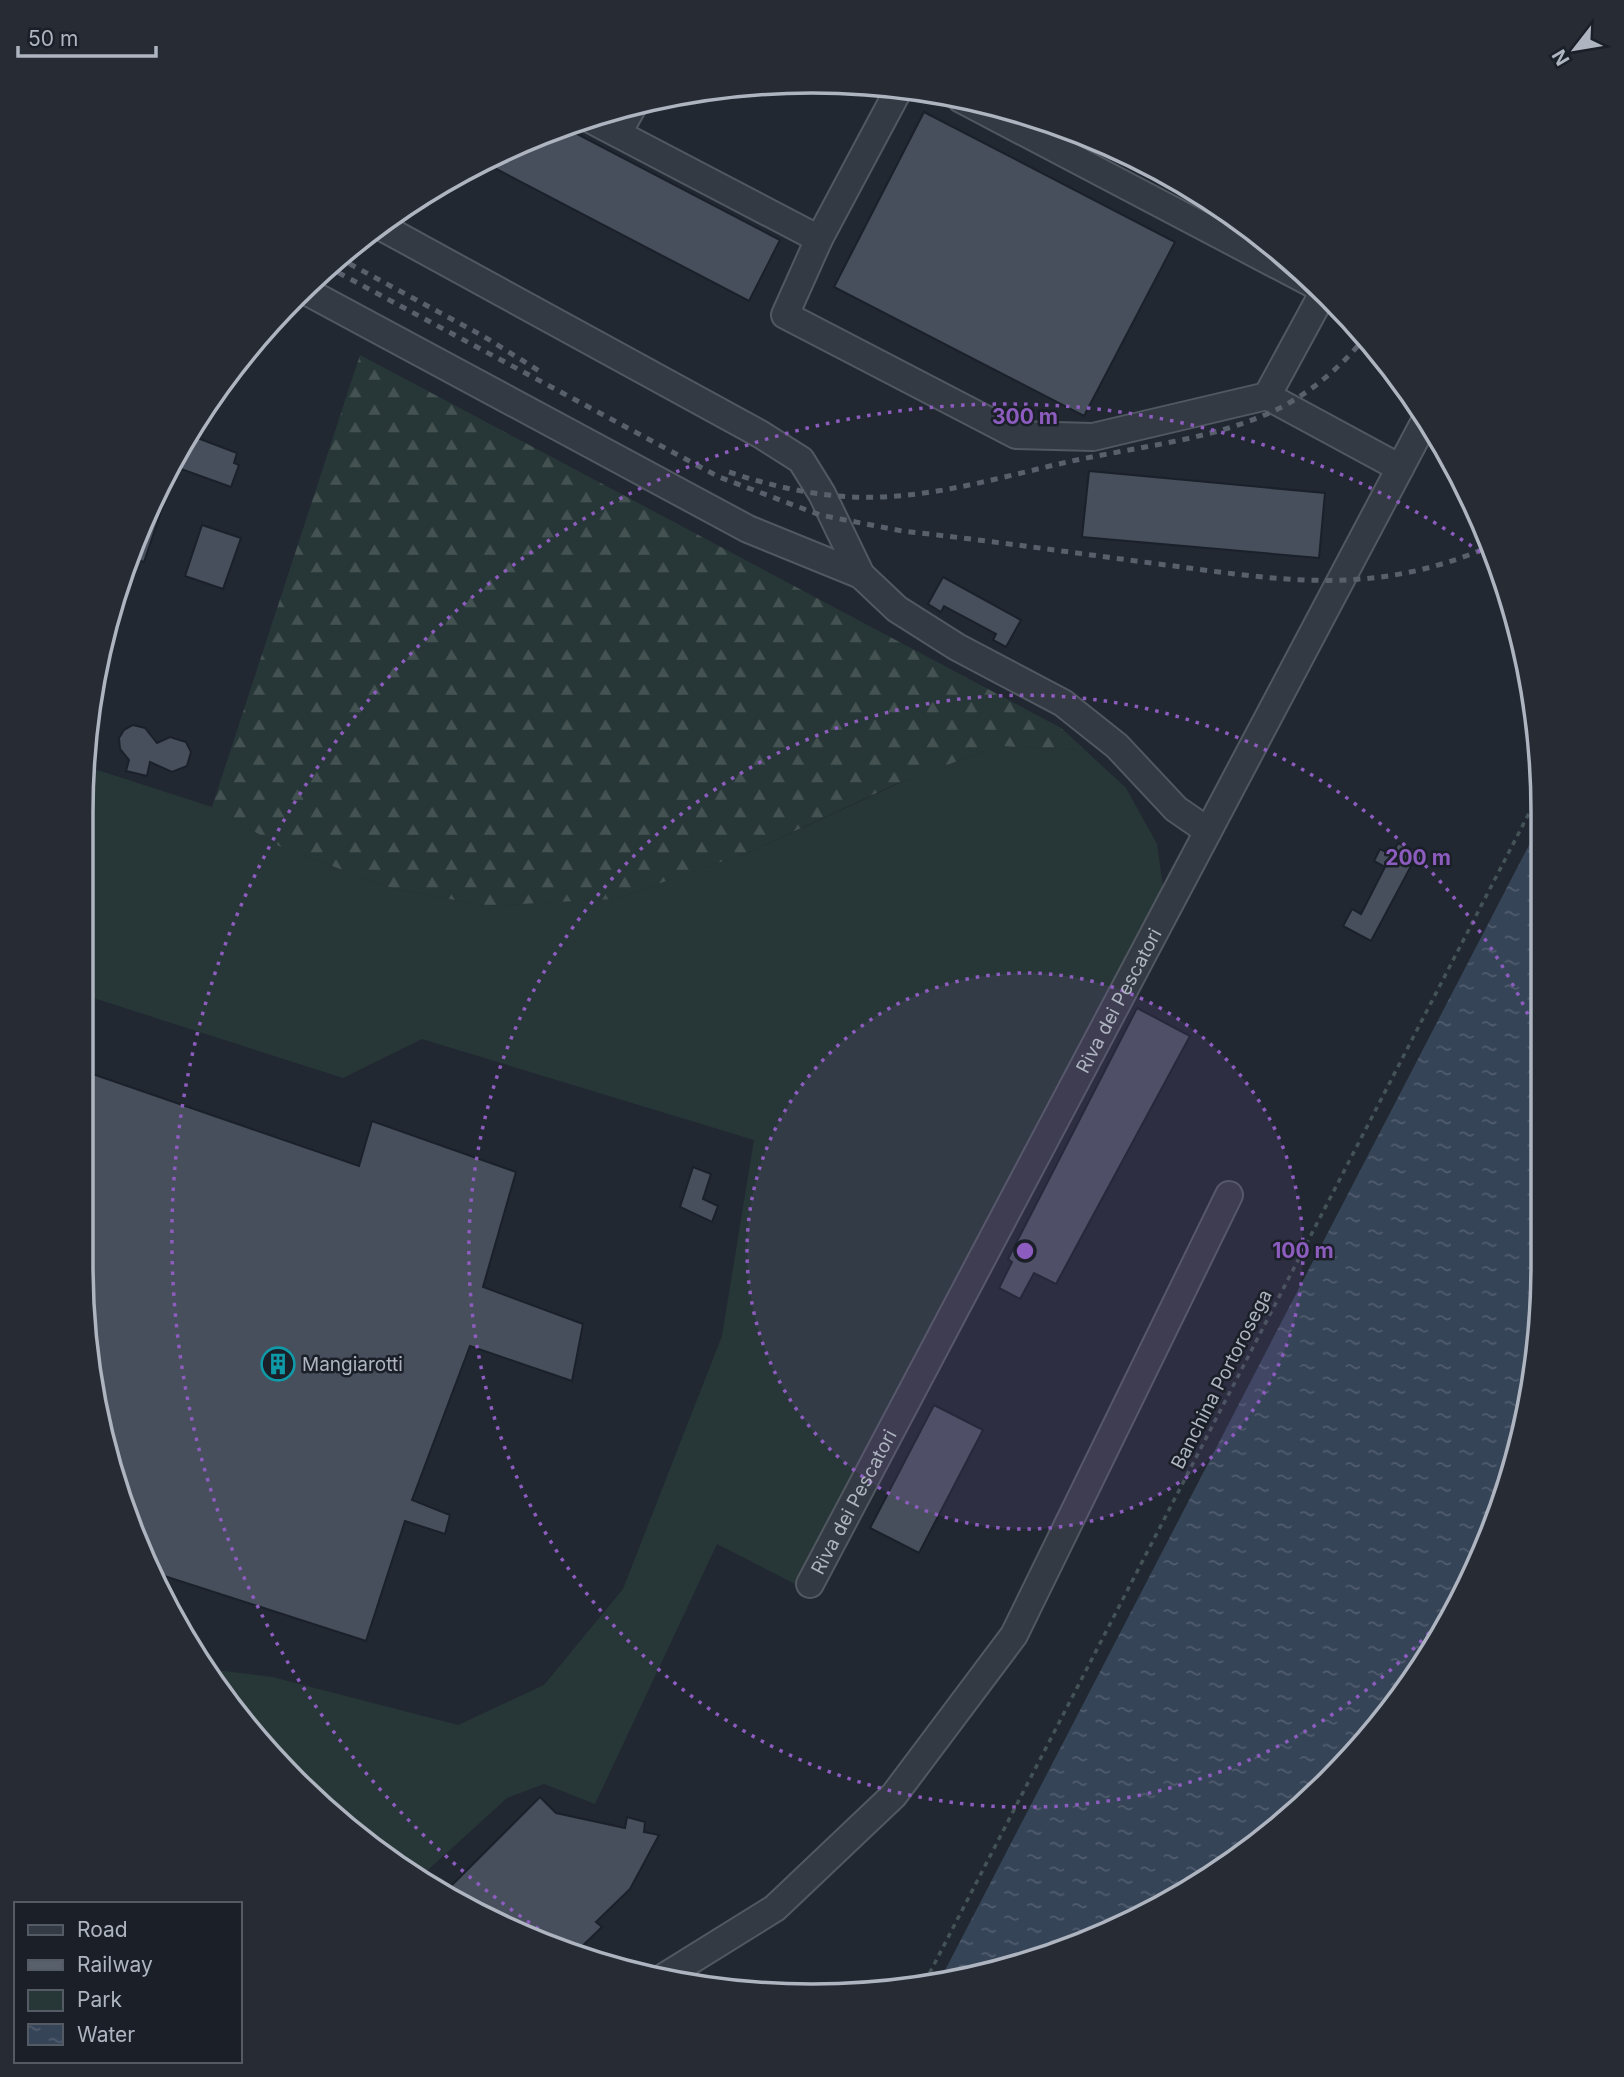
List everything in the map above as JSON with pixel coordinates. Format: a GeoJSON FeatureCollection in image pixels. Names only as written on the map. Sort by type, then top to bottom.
{"type":"FeatureCollection","features":[{"type":"Feature","properties":{"kind":"lane"},"geometry":{"type":"LineString","coordinates":[[894,98],[819,239],[785,315],[1016,435],[1093,437],[1267,396],[1400,468]]}},
{"type":"Feature","properties":{"kind":"lane"},"geometry":{"type":"LineString","coordinates":[[618,133],[627,117]]}},
{"type":"Feature","properties":{"kind":"lane"},"geometry":{"type":"LineString","coordinates":[[601,125],[819,239]]}},
{"type":"Feature","properties":{"kind":"lane"},"geometry":{"type":"LineString","coordinates":[[1026,126],[1279,265]]}},
{"type":"Feature","properties":{"kind":"lane"},"geometry":{"type":"LineString","coordinates":[[389,231],[760,434],[802,460],[822,494],[861,575],[897,609],[957,647],[1063,703],[1117,747],[1176,809],[1208,831]]}},
{"type":"Feature","properties":{"kind":"lane"},"geometry":{"type":"LineString","coordinates":[[312,294],[748,529],[861,575]]}},
{"type":"Feature","properties":{"kind":"lane"},"geometry":{"type":"LineString","coordinates":[[1267,396],[1319,301]]}},
{"type":"Feature","properties":{"kind":"lane","name":"Riva dei Pescatori"},"geometry":{"type":"LineString","coordinates":[[810,1584],[1421,429]]}},
{"type":"Feature","properties":{"kind":"lane"},"geometry":{"type":"LineString","coordinates":[[675,1970],[775,1908],[894,1795],[1014,1635],[1229,1195]]}},
{"type":"Feature","properties":{"kind":"path","name":"Banchina Portorosega"},"geometry":{"type":"LineString","coordinates":[[929,1974],[1531,809]]}},
{"type":"Feature","properties":{"kind":"green space"},"geometry":{"type":"Polygon","coordinates":[[[360,355],[1061,728],[1085,750],[998,746],[896,784],[752,851],[615,899],[485,906],[388,887],[279,846],[212,807],[360,355]]]}},
{"type":"Feature","properties":{"kind":"green space"},"geometry":{"type":"Polygon","coordinates":[[[998,746],[1085,750],[1126,788],[1157,844],[1163,886],[795,1584],[717,1544],[595,1804],[544,1784],[507,1798],[426,1872],[374,1836],[303,1774],[241,1703],[218,1670],[272,1677],[458,1725],[544,1685],[623,1589],[722,1336],[754,1140],[422,1039],[343,1078],[93,998],[94,769],[212,807],[279,846],[388,887],[485,906],[615,899],[752,851],[904,781],[998,746]]]}},
{"type":"Feature","properties":{"kind":"water"},"geometry":{"type":"Polygon","coordinates":[[[1531,841],[1530,1312],[1525,1359],[1507,1451],[1477,1540],[1457,1583],[1435,1625],[1383,1703],[1321,1774],[1250,1836],[1172,1888],[1087,1930],[998,1960],[945,1971],[1531,841]]]}},
{"type":"Feature","properties":{"kind":"building"},"geometry":{"type":"Polygon","coordinates":[[[924,112],[1175,242],[1084,416],[834,287],[924,112]]]}},
{"type":"Feature","properties":{"kind":"building"},"geometry":{"type":"Polygon","coordinates":[[[575,133],[780,240],[749,301],[493,167],[575,133]]]}},
{"type":"Feature","properties":{"kind":"building"},"geometry":{"type":"Polygon","coordinates":[[[198,438],[237,453],[234,463],[239,465],[231,487],[180,469],[198,438]]]}},
{"type":"Feature","properties":{"kind":"building"},"geometry":{"type":"Polygon","coordinates":[[[1089,471],[1325,493],[1319,558],[1082,537],[1089,471]]]}},
{"type":"Feature","properties":{"kind":"building"},"geometry":{"type":"Polygon","coordinates":[[[163,503],[164,503],[144,562],[139,560],[163,503]]]}},
{"type":"Feature","properties":{"kind":"building"},"geometry":{"type":"Polygon","coordinates":[[[202,525],[241,538],[223,589],[185,576],[202,525]]]}},
{"type":"Feature","properties":{"kind":"building"},"geometry":{"type":"Polygon","coordinates":[[[943,577],[1021,620],[1006,647],[993,640],[996,634],[944,606],[941,612],[928,604],[943,577]]]}},
{"type":"Feature","properties":{"kind":"building"},"geometry":{"type":"Polygon","coordinates":[[[133,725],[145,728],[157,743],[170,737],[186,742],[191,752],[187,766],[172,772],[150,762],[147,776],[126,771],[129,760],[120,749],[119,738],[124,730],[133,725]]]}},
{"type":"Feature","properties":{"kind":"building"},"geometry":{"type":"Polygon","coordinates":[[[1398,843],[1418,853],[1371,941],[1343,926],[1352,909],[1361,914],[1385,867],[1374,861],[1380,849],[1392,855],[1398,843]]]}},
{"type":"Feature","properties":{"kind":"building"},"geometry":{"type":"Polygon","coordinates":[[[1137,1008],[1190,1036],[1056,1284],[1034,1273],[1020,1299],[999,1288],[1012,1262],[1008,1259],[1137,1008]]]}},
{"type":"Feature","properties":{"kind":"building","name":"Mangiarotti"},"geometry":{"type":"Polygon","coordinates":[[[93,1074],[359,1166],[372,1121],[516,1172],[483,1287],[583,1324],[572,1381],[470,1346],[412,1500],[450,1515],[445,1534],[405,1521],[366,1641],[164,1576],[147,1540],[117,1451],[99,1359],[93,1265],[93,1074]]]}},
{"type":"Feature","properties":{"kind":"building"},"geometry":{"type":"Polygon","coordinates":[[[693,1167],[711,1174],[703,1199],[718,1206],[712,1222],[680,1207],[693,1167]]]}},
{"type":"Feature","properties":{"kind":"building"},"geometry":{"type":"Polygon","coordinates":[[[934,1405],[983,1430],[919,1553],[870,1528],[934,1405]]]}},
{"type":"Feature","properties":{"kind":"building"},"geometry":{"type":"Polygon","coordinates":[[[540,1797],[556,1813],[625,1828],[627,1817],[645,1822],[644,1832],[659,1835],[630,1889],[596,1922],[602,1927],[582,1946],[537,1930],[450,1887],[540,1797]]]}},
{"type":"Feature","properties":{"kind":"railway"},"geometry":{"type":"LineString","coordinates":[[348,263],[483,336],[541,372]]}},
{"type":"Feature","properties":{"kind":"railway"},"geometry":{"type":"LineString","coordinates":[[337,272],[719,477],[820,515],[902,531],[1281,579],[1363,579],[1404,573],[1446,563],[1482,550]]}},
{"type":"Feature","properties":{"kind":"railway"},"geometry":{"type":"LineString","coordinates":[[729,472],[784,487],[860,497],[903,495],[952,488],[1206,434],[1258,418],[1282,407],[1328,376],[1359,345]]}},
{"type":"Feature","properties":{"kind":"place","name":"Mangiarotti"},"geometry":{"type":"Point","coordinates":[278,1364]}}]}
